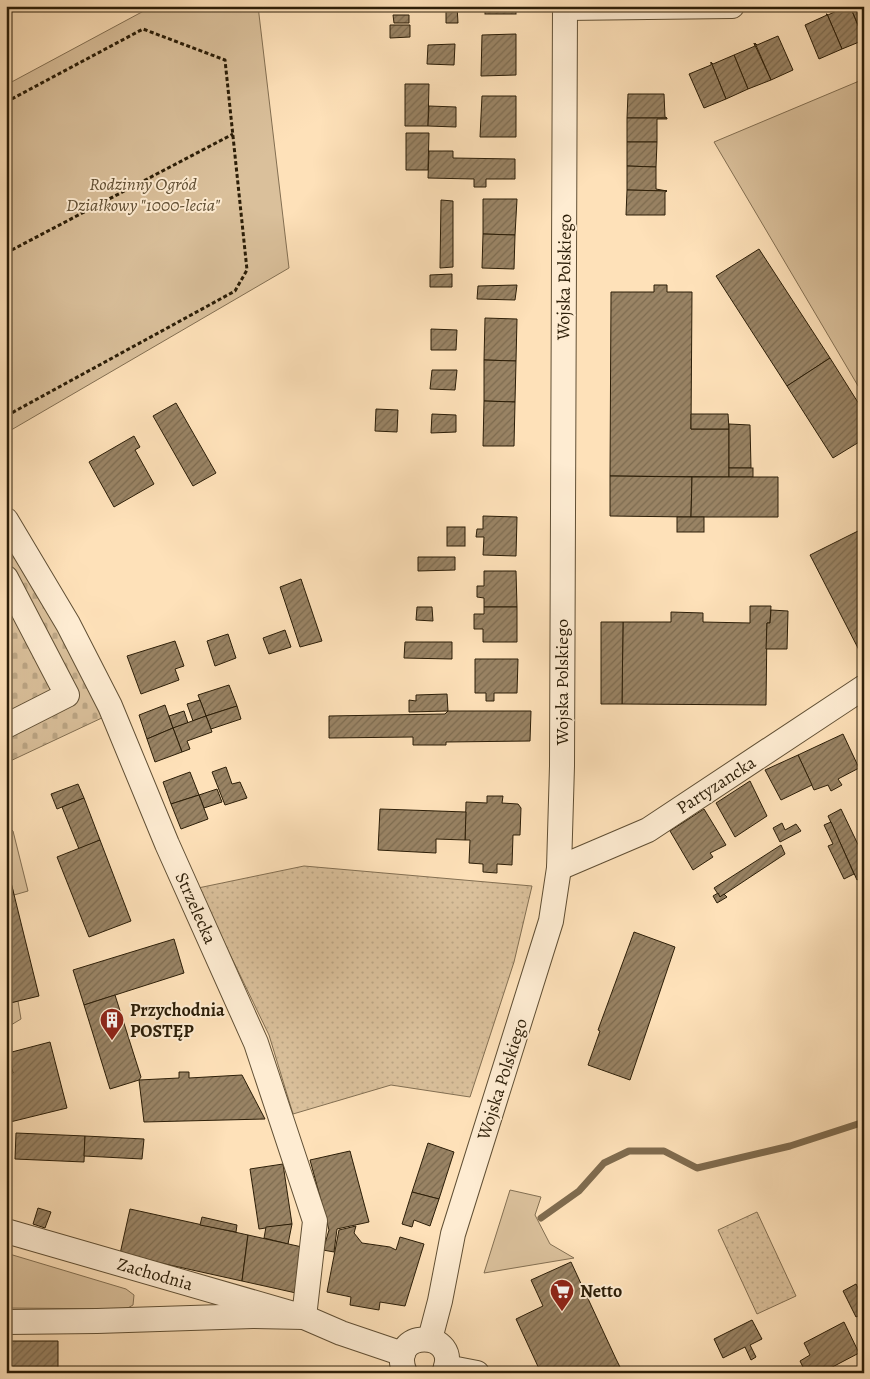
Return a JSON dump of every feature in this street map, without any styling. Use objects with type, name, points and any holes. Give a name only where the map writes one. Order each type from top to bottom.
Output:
[{"type":"street","points":[[565,7],[732,6]]},
{"type":"street","name":"Wojska Polskiego","points":[[430,1339],[440,1302],[453,1234],[551,921],[559,868],[562,766],[565,7]]},
{"type":"street","name":"Strzelecka","points":[[6,520],[68,624],[110,706],[167,844],[256,1043],[316,1221],[304,1318]]},
{"type":"street","points":[[6,578],[67,695],[6,726]]},
{"type":"street","name":"Partyzancka","points":[[559,868],[648,830],[864,687]]},
{"type":"street","name":"Zachodnia","points":[[6,1231],[304,1318],[341,1333],[404,1363]]},
{"type":"street","name":"Zachodnia","points":[[6,1322],[253,1316],[304,1318]]},
{"type":"street","points":[[404,1363],[406,1348],[416,1340],[430,1339],[442,1347],[446,1353],[445,1370],[477,1373]]},
{"type":"path","points":[[6,102],[143,29],[225,60],[247,270],[235,291],[6,416]]},
{"type":"path","points":[[6,253],[233,134]]},
{"type":"green space","name":"Rodzinny Ogród Działkowy \"1000-lecia\"","points":[[153,6],[258,6],[289,268],[6,433],[6,85]]},
{"type":"green space","points":[[864,79],[864,396],[714,142]]},
{"type":"green space","points":[[6,538],[106,716],[6,763]]},
{"type":"green space","points":[[6,824],[13,831],[28,891],[14,895],[6,862]]},
{"type":"green space","points":[[304,866],[532,886],[514,962],[470,1097],[391,1085],[293,1114],[269,1035],[198,888]]},
{"type":"green space","points":[[18,1001],[21,1019],[6,1028],[6,1004]]},
{"type":"green space","points":[[510,1190],[541,1197],[535,1215],[550,1244],[574,1258],[484,1273]]},
{"type":"green space","points":[[757,1212],[796,1296],[757,1314],[718,1230]]},
{"type":"green space","points":[[6,1253],[126,1289],[134,1295],[133,1305],[126,1309],[6,1308]]},
{"type":"building","points":[[446,6],[457,6],[458,23],[446,23]]},
{"type":"building","points":[[485,6],[516,6],[516,14],[485,14]]},
{"type":"building","points":[[850,6],[864,40],[842,49],[827,14]]},
{"type":"building","points":[[850,6],[864,6],[864,39]]},
{"type":"building","points":[[826,14],[842,49],[819,59],[805,25]]},
{"type":"building","points":[[393,15],[409,15],[409,23],[394,23]]},
{"type":"building","points":[[390,25],[410,25],[410,37],[390,38]]},
{"type":"building","points":[[516,34],[516,75],[481,76],[482,35]]},
{"type":"building","points":[[778,36],[793,70],[771,80],[755,43],[757,45]]},
{"type":"building","points":[[754,43],[771,80],[748,89],[734,55],[755,46]]},
{"type":"building","points":[[455,44],[454,65],[427,64],[428,45]]},
{"type":"building","points":[[734,55],[748,89],[726,99],[711,62],[713,64]]},
{"type":"building","points":[[711,62],[726,99],[704,108],[689,74],[711,65]]},
{"type":"building","points":[[405,84],[429,84],[428,126],[405,126]]},
{"type":"building","points":[[628,94],[664,94],[665,117],[667,118],[627,118]]},
{"type":"building","points":[[482,96],[516,96],[516,137],[480,137]]},
{"type":"building","points":[[429,106],[456,107],[456,127],[428,126]]},
{"type":"building","points":[[627,118],[667,119],[657,119],[657,142],[627,142]]},
{"type":"building","points":[[406,133],[429,133],[428,170],[406,170]]},
{"type":"building","points":[[627,142],[657,142],[656,167],[627,166]]},
{"type":"building","points":[[429,151],[453,151],[453,158],[515,159],[515,179],[486,179],[486,187],[474,187],[474,179],[428,178]]},
{"type":"building","points":[[627,166],[656,167],[656,189],[667,191],[627,190]]},
{"type":"building","points":[[627,190],[667,191],[665,192],[665,215],[626,215]]},
{"type":"building","points":[[483,199],[517,199],[515,235],[483,234]]},
{"type":"building","points":[[441,200],[453,201],[453,267],[440,268]]},
{"type":"building","points":[[483,234],[515,235],[514,269],[482,268]]},
{"type":"building","points":[[759,249],[830,358],[787,386],[716,276]]},
{"type":"building","points":[[452,274],[452,287],[430,287],[430,275]]},
{"type":"building","points":[[517,285],[515,300],[477,299],[478,286]]},
{"type":"building","points":[[654,285],[667,285],[667,292],[692,292],[691,429],[729,429],[729,477],[610,476],[611,292],[654,292]]},
{"type":"building","points":[[485,318],[517,319],[516,361],[484,360]]},
{"type":"building","points":[[431,329],[457,330],[456,350],[431,350]]},
{"type":"building","points":[[830,358],[864,412],[864,439],[833,458],[787,386]]},
{"type":"building","points":[[484,360],[516,361],[515,402],[484,401]]},
{"type":"building","points":[[432,370],[457,370],[455,390],[430,389]]},
{"type":"building","points":[[484,401],[515,402],[514,446],[483,446]]},
{"type":"building","points":[[176,403],[216,473],[193,486],[153,416]]},
{"type":"building","points":[[376,409],[398,410],[397,432],[375,431]]},
{"type":"building","points":[[432,414],[456,415],[456,432],[431,433]]},
{"type":"building","points":[[691,414],[728,414],[729,429],[691,429]]},
{"type":"building","points":[[729,424],[750,425],[751,468],[729,468]]},
{"type":"building","points":[[134,436],[140,447],[135,450],[154,484],[114,507],[89,462]]},
{"type":"building","points":[[729,468],[753,468],[753,477],[729,477]]},
{"type":"building","points":[[610,476],[692,477],[691,517],[610,516]]},
{"type":"building","points":[[692,477],[778,477],[778,517],[691,517]]},
{"type":"building","points":[[483,516],[517,517],[516,556],[483,555],[484,537],[476,537],[477,529],[483,529]]},
{"type":"building","points":[[677,517],[704,517],[704,532],[677,532]]},
{"type":"building","points":[[447,527],[465,527],[465,546],[447,546]]},
{"type":"building","points":[[860,530],[864,537],[864,647],[859,650],[810,555]]},
{"type":"building","points":[[418,557],[455,557],[455,570],[418,571]]},
{"type":"building","points":[[484,571],[516,571],[517,607],[484,607],[484,598],[477,597],[477,586],[484,586]]},
{"type":"building","points":[[301,579],[322,641],[300,647],[280,587]]},
{"type":"building","points":[[750,606],[771,606],[770,623],[767,623],[766,705],[622,704],[623,622],[671,622],[671,612],[703,613],[703,622],[750,623]]},
{"type":"building","points":[[417,607],[432,607],[433,621],[416,620]]},
{"type":"building","points":[[484,607],[517,607],[517,642],[483,642],[483,629],[474,629],[474,614],[484,614]]},
{"type":"building","points":[[771,610],[788,611],[787,649],[766,649],[767,623],[770,623]]},
{"type":"building","points":[[601,622],[623,622],[622,704],[601,704]]},
{"type":"building","points":[[285,630],[291,647],[269,654],[263,638]]},
{"type":"building","points":[[228,634],[236,658],[215,666],[207,641]]},
{"type":"building","points":[[175,641],[184,666],[175,669],[179,680],[141,694],[127,656]]},
{"type":"building","points":[[405,642],[452,642],[452,659],[404,658]]},
{"type":"building","points":[[475,659],[518,659],[517,693],[494,693],[494,701],[486,701],[486,693],[475,693]]},
{"type":"building","points":[[229,685],[237,706],[206,716],[198,695]]},
{"type":"building","points":[[447,694],[448,711],[409,712],[409,700],[416,701],[416,695]]},
{"type":"building","points":[[200,700],[206,716],[193,721],[187,704]]},
{"type":"building","points":[[165,705],[173,728],[147,739],[139,715]]},
{"type":"building","points":[[237,706],[241,719],[211,729],[206,716]]},
{"type":"building","points":[[184,711],[188,723],[173,728],[169,716]]},
{"type":"building","points":[[448,711],[531,711],[530,741],[446,742],[446,745],[413,745],[413,737],[329,738],[329,716],[445,714]]},
{"type":"building","points":[[206,716],[212,732],[187,741],[190,749],[182,752],[173,728]]},
{"type":"building","points":[[173,728],[182,752],[155,762],[147,739]]},
{"type":"building","points":[[843,734],[859,768],[838,779],[842,785],[831,791],[828,785],[814,790],[798,755]]},
{"type":"building","points":[[798,755],[812,785],[781,800],[765,770]]},
{"type":"building","points":[[226,767],[232,784],[240,782],[247,798],[225,805],[212,772]]},
{"type":"building","points":[[190,772],[199,795],[171,804],[163,782]]},
{"type":"building","points":[[750,781],[767,816],[735,837],[716,803]]},
{"type":"building","points":[[78,784],[84,798],[57,809],[51,794]]},
{"type":"building","points":[[217,789],[222,802],[204,808],[199,795]]},
{"type":"building","points":[[199,795],[208,819],[181,829],[171,804]]},
{"type":"building","points":[[487,796],[503,796],[502,803],[518,804],[521,808],[520,835],[513,835],[512,865],[497,864],[497,873],[483,872],[483,864],[469,863],[470,840],[465,840],[466,802],[487,803]]},
{"type":"building","points":[[84,798],[100,840],[79,849],[62,807]]},
{"type":"building","points":[[380,809],[466,812],[465,840],[436,839],[436,853],[378,850]]},
{"type":"building","points":[[704,809],[726,845],[710,853],[713,857],[693,870],[670,831]]},
{"type":"building","points":[[841,809],[864,857],[864,876],[857,880],[828,816]]},
{"type":"building","points":[[831,822],[854,874],[844,879],[828,846],[833,844],[824,825]]},
{"type":"building","points":[[782,823],[785,830],[796,824],[801,831],[780,842],[773,828]]},
{"type":"building","points":[[100,840],[131,921],[89,937],[57,857]]},
{"type":"building","points":[[781,845],[785,854],[720,897],[714,888]]},
{"type":"building","points":[[6,862],[39,996],[6,1004]]},
{"type":"building","points":[[718,893],[720,897],[724,894],[727,897],[717,903],[713,896]]},
{"type":"building","points":[[634,932],[675,947],[630,1080],[588,1065],[600,1031],[598,1030]]},
{"type":"building","points":[[174,939],[184,973],[84,1005],[73,970]]},
{"type":"building","name":"Przychodnia POSTĘP","points":[[115,995],[141,1077],[139,1080],[110,1089],[84,1005]]},
{"type":"building","points":[[50,1042],[67,1108],[6,1123],[6,1075],[13,1073],[8,1053]]},
{"type":"building","points":[[179,1072],[189,1072],[189,1078],[242,1075],[265,1119],[144,1122],[139,1080],[179,1078]]},
{"type":"building","points":[[16,1133],[85,1136],[84,1162],[15,1159]]},
{"type":"building","points":[[85,1136],[144,1139],[142,1159],[84,1156]]},
{"type":"building","points":[[428,1143],[454,1152],[439,1199],[412,1192]]},
{"type":"building","points":[[350,1151],[369,1222],[337,1229],[334,1252],[323,1250],[329,1230],[310,1160]]},
{"type":"building","points":[[283,1164],[292,1224],[259,1229],[250,1169]]},
{"type":"building","points":[[412,1192],[439,1199],[430,1226],[414,1220],[412,1227],[402,1224]]},
{"type":"building","points":[[38,1208],[51,1212],[45,1228],[33,1224]]},
{"type":"building","points":[[130,1209],[248,1235],[242,1281],[120,1254]]},
{"type":"building","points":[[202,1217],[237,1225],[236,1232],[200,1225]]},
{"type":"building","points":[[292,1224],[288,1244],[264,1238],[266,1227]]},
{"type":"building","points":[[356,1226],[354,1233],[362,1243],[390,1247],[396,1250],[400,1237],[424,1244],[405,1306],[380,1302],[379,1310],[350,1305],[351,1297],[327,1292],[339,1230]]},
{"type":"building","points":[[248,1235],[302,1247],[296,1293],[242,1281]]},
{"type":"building","name":"Netto","points":[[571,1262],[623,1373],[541,1373],[516,1319],[543,1306],[531,1280]]},
{"type":"building","points":[[856,1284],[859,1290],[864,1288],[864,1313],[856,1317],[843,1291]]},
{"type":"building","points":[[752,1320],[762,1339],[750,1345],[756,1357],[751,1360],[745,1347],[723,1358],[714,1339]]},
{"type":"building","points":[[844,1322],[859,1353],[821,1373],[806,1373],[800,1361],[810,1355],[804,1343]]},
{"type":"building","points":[[6,1341],[58,1341],[58,1373],[7,1373]]},
{"type":"waterway","points":[[541,1218],[579,1191],[604,1163],[629,1151],[664,1151],[697,1168],[790,1146],[864,1122]]},
{"type":"place","name":"Przychodnia POSTĘP","points":[[112,1041]]},
{"type":"place","name":"Netto","points":[[562,1312]]}]
